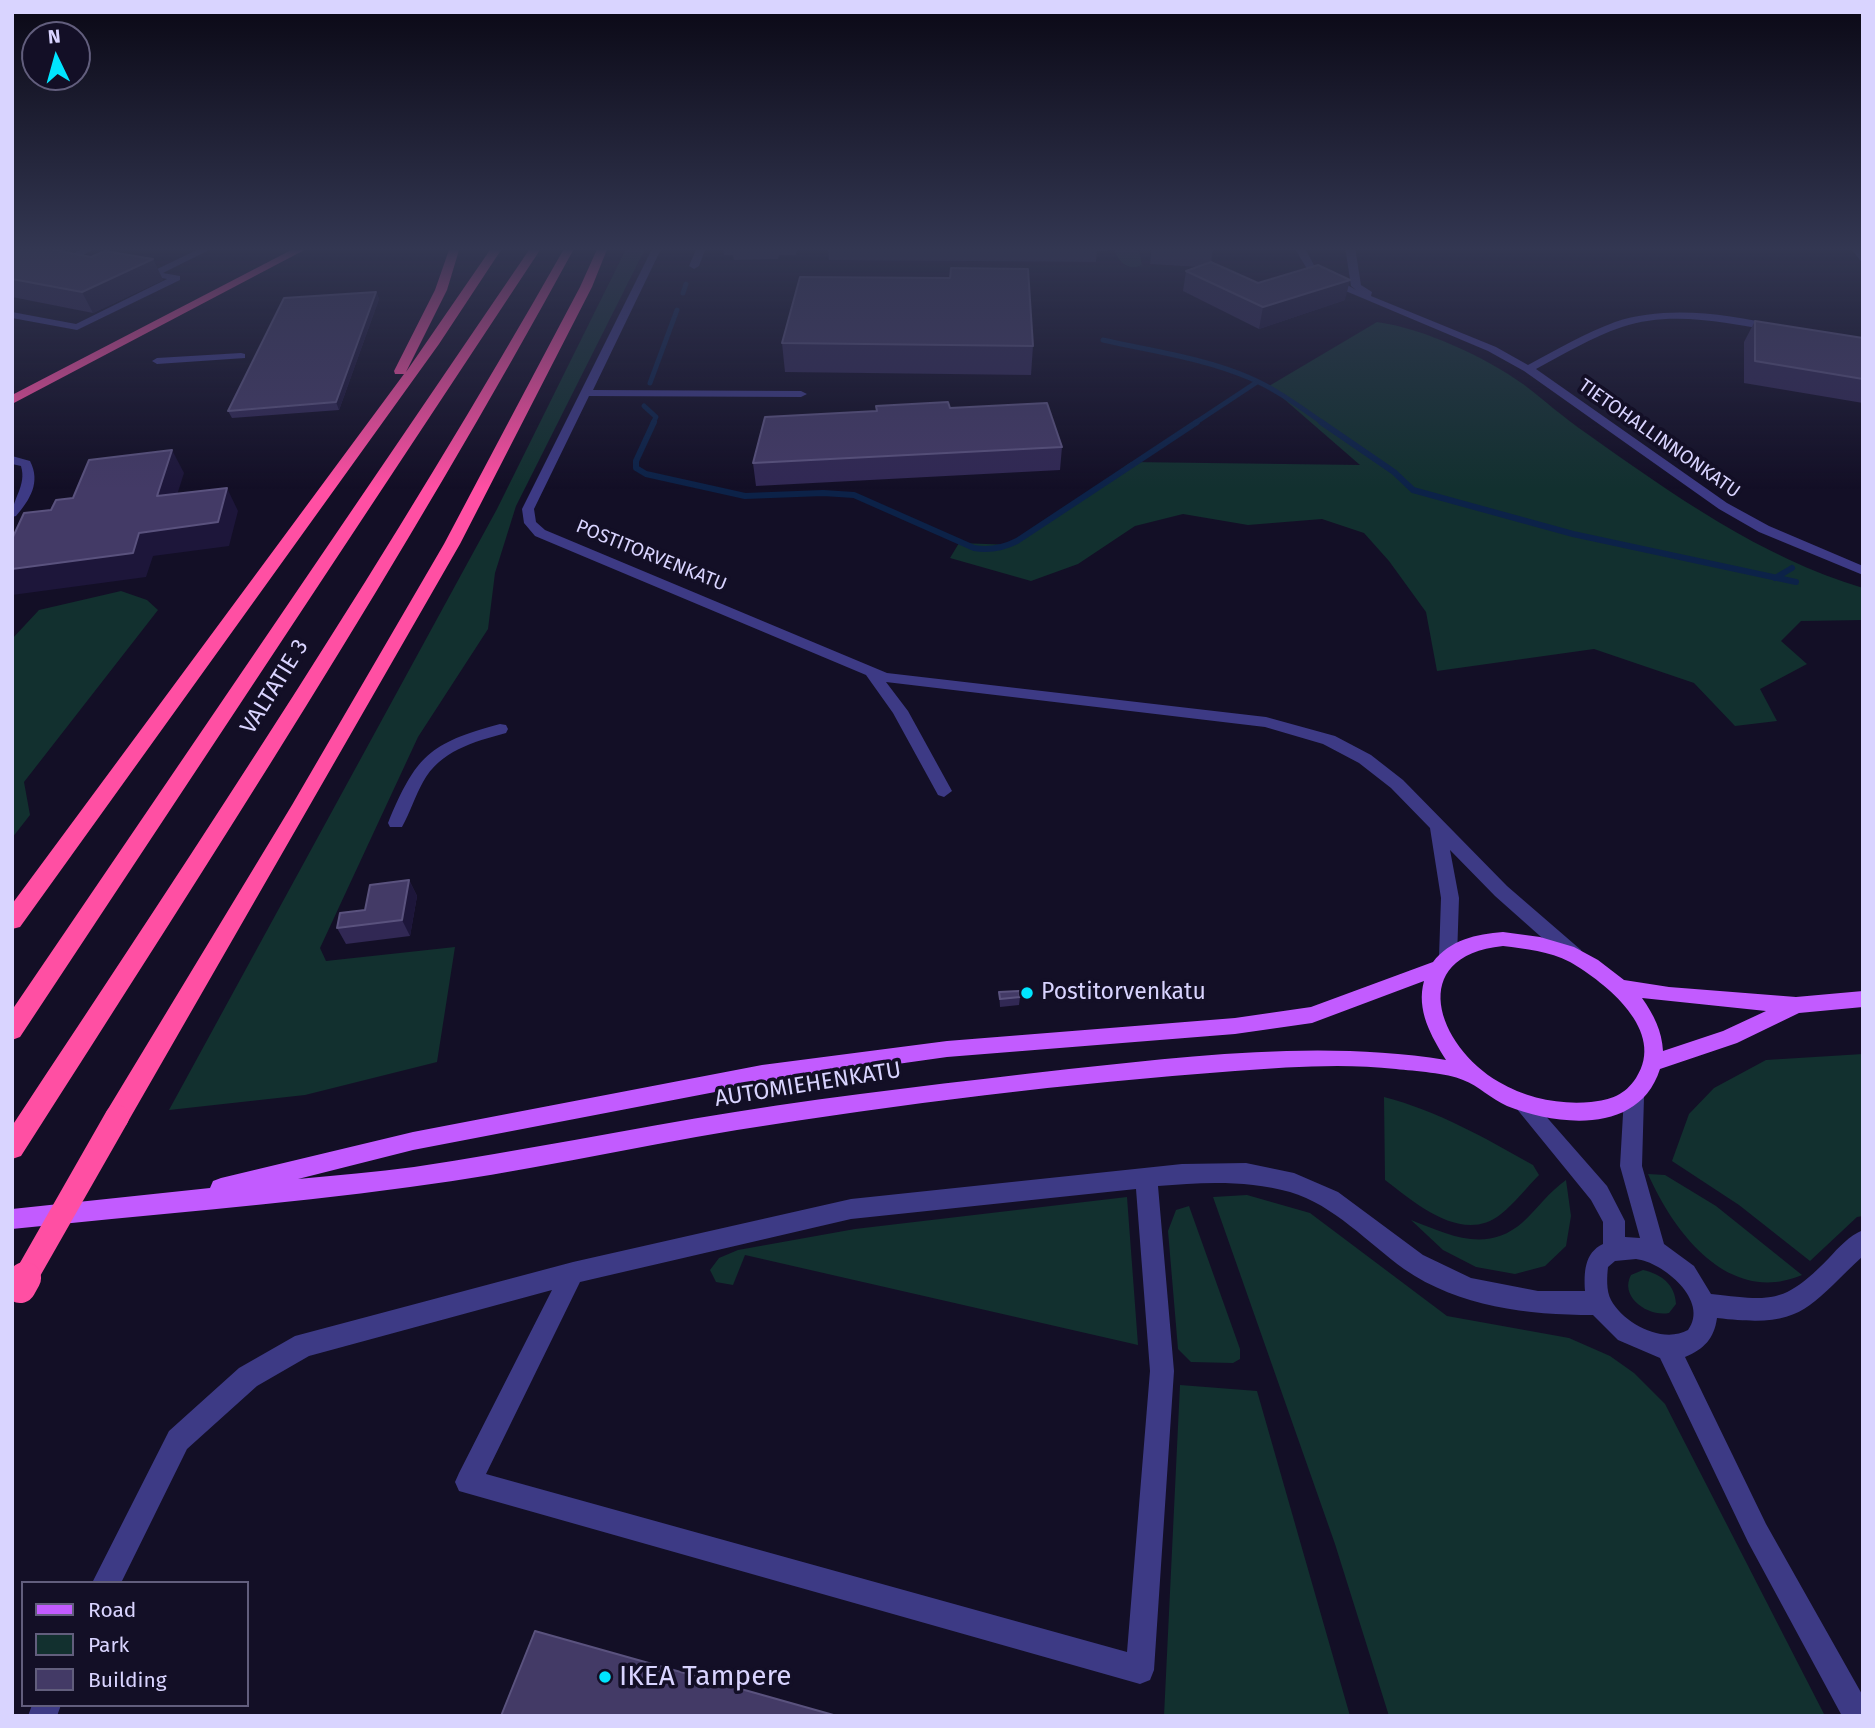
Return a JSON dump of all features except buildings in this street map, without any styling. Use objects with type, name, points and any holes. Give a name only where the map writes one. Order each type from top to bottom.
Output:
[{"type":"highway","points":[[12,400],[151,328]]},
{"type":"highway","points":[[397,390],[400,371],[422,328]]},
{"type":"highway","points":[[12,921],[444,328]]},
{"type":"highway","name":"VALTATIE 3","points":[[12,1030],[483,328]]},
{"type":"highway","name":"VALTATIE 3","points":[[12,1147],[247,786],[492,389],[526,328]]},
{"type":"highway","points":[[16,1293],[452,544],[565,328]]},
{"type":"main road","points":[[1503,939],[1539,943],[1574,955],[1620,987],[1636,1005],[1648,1025],[1654,1044],[1654,1063],[1641,1090],[1612,1109],[1585,1114],[1554,1111],[1522,1103],[1494,1089],[1470,1072],[1446,1045],[1432,1017],[1430,991],[1443,962],[1472,944],[1503,939]]},
{"type":"main road","name":"AUTOMIEHENKATU","points":[[156,1203],[413,1141],[762,1074],[947,1049],[1235,1026],[1312,1015],[1443,962]]},
{"type":"main road","points":[[1620,987],[1669,995],[1796,1005],[1863,999]]},
{"type":"main road","points":[[1654,1063],[1730,1037],[1796,1005]]},
{"type":"main road","name":"AUTOMIEHENKATU","points":[[12,1219],[412,1177],[736,1121],[908,1096],[1098,1075],[1236,1062],[1331,1058],[1394,1060],[1470,1072]]},
{"type":"street","name":"POSTITORVENKATU","points":[[619,328],[528,509],[528,519],[534,528],[551,539],[687,593],[872,673],[901,680],[1282,726],[1329,740],[1365,759],[1403,789],[1501,891],[1574,955]]},
{"type":"street","name":"TIETOHALLINNONKATU","points":[[1442,328],[1471,339],[1528,369],[1723,506],[1764,529],[1863,571]]},
{"type":"street","points":[[1528,369],[1613,328]]},
{"type":"street","points":[[1773,328],[1794,331]]},
{"type":"street","points":[[157,361],[241,356]]},
{"type":"street","points":[[587,393],[801,394]]},
{"type":"street","points":[[12,513],[31,482],[26,464],[14,461]]},
{"type":"street","points":[[872,673],[901,711],[944,791]]},
{"type":"street","points":[[396,823],[410,787],[431,757],[459,740],[500,729]]},
{"type":"street","points":[[1438,827],[1450,898],[1443,962]]},
{"type":"street","points":[[1634,1097],[1632,1166],[1655,1251]]},
{"type":"street","points":[[1522,1103],[1600,1193],[1614,1221],[1614,1249]]},
{"type":"street","points":[[107,1581],[178,1440],[247,1377],[304,1345],[573,1273],[851,1209],[1182,1174],[1246,1173],[1294,1183],[1330,1199],[1415,1262],[1469,1289],[1538,1303],[1599,1303]]},
{"type":"street","points":[[573,1273],[468,1482],[1140,1670],[1162,1370],[1146,1179]]},
{"type":"street","points":[[1705,1305],[1761,1310],[1800,1301],[1845,1255],[1863,1241]]},
{"type":"street","points":[[1633,1246],[1655,1251],[1677,1265],[1695,1283],[1705,1305],[1705,1325],[1697,1337],[1684,1345],[1667,1347],[1647,1342],[1608,1316],[1599,1303],[1595,1275],[1600,1259],[1614,1249],[1633,1246]]},
{"type":"street","points":[[1667,1347],[1757,1533],[1857,1716]]},
{"type":"green space","points":[[587,328],[606,328],[516,506],[495,573],[488,629],[418,737],[320,948],[326,961],[455,947],[437,1062],[305,1095],[169,1110],[497,509]]},
{"type":"green space","points":[[1367,328],[1405,328],[1433,337],[1491,364],[1523,384],[1618,456],[1718,522],[1788,559],[1863,588],[1863,620],[1801,621],[1781,641],[1807,664],[1760,689],[1777,721],[1735,726],[1694,683],[1594,649],[1437,671],[1426,612],[1389,561],[1364,533],[1322,519],[1248,525],[1183,514],[1135,526],[1078,564],[1031,581],[950,558],[959,543],[1014,545],[1131,462],[1360,465],[1269,386]]},
{"type":"green space","points":[[121,591],[147,600],[158,610],[24,782],[30,815],[12,838],[12,639],[39,610]]},
{"type":"green space","points":[[1863,1054],[1863,1216],[1857,1217],[1810,1261],[1739,1205],[1672,1161],[1689,1114],[1714,1088],[1766,1060]]},
{"type":"green space","points":[[1384,1097],[1461,1126],[1533,1165],[1539,1175],[1506,1210],[1486,1222],[1471,1225],[1440,1217],[1385,1180]]},
{"type":"green space","points":[[1648,1174],[1665,1175],[1716,1206],[1802,1275],[1775,1282],[1751,1281],[1728,1272],[1707,1258],[1689,1240],[1659,1197]]},
{"type":"green space","points":[[1566,1180],[1571,1216],[1566,1246],[1545,1266],[1515,1274],[1476,1267],[1443,1250],[1411,1220],[1468,1239],[1496,1237],[1523,1222]]},
{"type":"green space","points":[[1247,1195],[1310,1213],[1447,1316],[1569,1338],[1610,1356],[1634,1373],[1665,1404],[1825,1716],[1389,1716],[1335,1544],[1213,1197]]},
{"type":"green space","points":[[1127,1197],[1138,1345],[745,1255],[733,1285],[716,1282],[710,1270],[719,1258],[738,1250],[855,1229]]},
{"type":"green space","points":[[1189,1206],[1240,1349],[1240,1359],[1233,1363],[1191,1362],[1178,1349],[1168,1231],[1176,1210]]},
{"type":"green space","points":[[1643,1270],[1656,1274],[1670,1286],[1676,1304],[1669,1313],[1645,1309],[1632,1298],[1628,1283],[1631,1275]]},
{"type":"green space","points":[[1180,1385],[1257,1391],[1350,1716],[1164,1716]]},
{"type":"waterway","points":[[650,383],[670,328]]},
{"type":"waterway","points":[[1103,340],[1196,360],[1232,371],[1269,387],[1323,423]]},
{"type":"waterway","points":[[1195,423],[1257,382]]},
{"type":"waterway","points":[[644,406],[656,417],[653,423]]},
{"type":"waterway","points":[[654,422],[636,461],[636,468],[646,474],[745,496],[823,493],[854,495],[974,548],[986,549],[1017,541],[1197,422]]},
{"type":"waterway","points":[[1321,422],[1394,472],[1413,490],[1573,534],[1776,578]]},
{"type":"waterway","points":[[1776,578],[1792,568]]},
{"type":"waterway","points":[[1776,578],[1796,582]]},
{"type":"place","name":"Postitorvenkatu","points":[[1027,993]]},
{"type":"place","name":"IKEA Tampere","points":[[605,1677]]}]
